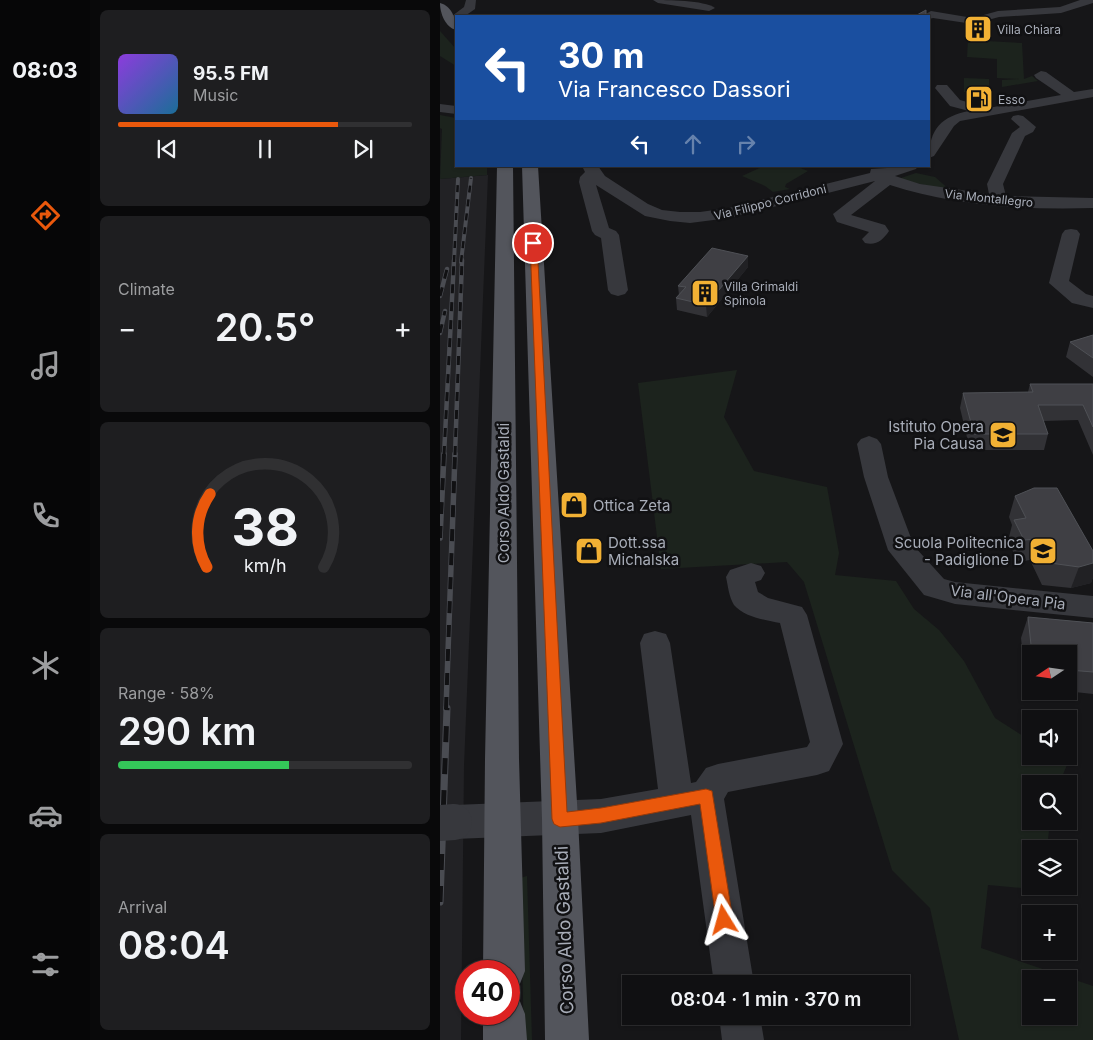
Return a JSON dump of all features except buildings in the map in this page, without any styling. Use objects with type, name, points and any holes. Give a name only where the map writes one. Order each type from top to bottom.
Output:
[{"type":"main road","points":[[450,0],[455,18]]},
{"type":"main road","points":[[440,6],[455,18]]},
{"type":"main road","name":"Corso Aldo Gastaldi","points":[[504,960],[502,820],[505,167]]},
{"type":"main road","name":"Corso Aldo Gastaldi","points":[[530,167],[560,819],[567,1040]]},
{"type":"main road","points":[[504,1025],[505,1040]]},
{"type":"street","points":[[460,15],[469,9],[471,0]]},
{"type":"street","points":[[658,0],[709,8]]},
{"type":"street","points":[[930,15],[947,13],[973,22],[998,14],[1061,10],[1091,2]]},
{"type":"street","points":[[1047,21],[1075,19]]},
{"type":"street","points":[[1041,75],[1068,93]]},
{"type":"street","points":[[974,197],[932,166],[949,122],[985,111],[1093,93]]},
{"type":"street","points":[[930,95],[948,95],[955,103],[985,111]]},
{"type":"street","points":[[948,95],[953,120]]},
{"type":"street","points":[[440,108],[455,110]]},
{"type":"street","points":[[998,200],[995,184],[998,174],[1019,133],[1028,130],[1029,126],[1018,119]]},
{"type":"street","name":"Via Filippo Corridoni","points":[[618,290],[610,235],[601,231],[587,182],[588,177],[596,171],[650,212],[687,217],[723,214],[906,167]]},
{"type":"street","points":[[871,239],[880,231],[879,229],[843,218],[842,214],[875,175]]},
{"type":"street","name":"Via Montallegro","points":[[875,175],[932,192],[1059,205],[1093,203]]},
{"type":"street","points":[[1071,234],[1059,283],[1079,299],[1093,302]]},
{"type":"street","name":"Via all'Opera Pia","points":[[869,444],[876,477],[902,550],[934,587],[955,593],[1093,607]]},
{"type":"street","points":[[447,823],[601,816],[692,799],[718,779],[818,760],[827,744],[792,615],[760,607],[745,598],[740,577],[751,573]]},
{"type":"street","points":[[655,643],[732,975]]},
{"type":"street","points":[[741,1025],[743,1040]]},
{"type":"shaded area","points":[[440,31],[455,48],[455,65],[440,56]]},
{"type":"shaded area","points":[[968,40],[1022,43],[1024,79],[1032,76],[1038,81],[1002,87],[1002,80],[1019,79],[997,78],[997,59],[967,57]]},
{"type":"shaded area","points":[[964,78],[989,79],[989,93],[964,92]]},
{"type":"shaded area","points":[[440,115],[455,118],[455,167],[487,167],[487,175],[440,179],[442,129],[440,128]]},
{"type":"shaded area","points":[[762,167],[798,167],[808,171],[786,184],[785,187],[790,189],[773,192],[765,186],[742,176]]},
{"type":"shaded area","points":[[916,173],[935,177],[951,191],[898,179]]},
{"type":"shaded area","points":[[488,175],[464,766],[462,960],[455,960],[455,1025],[461,1025],[461,1040],[440,1040],[440,179]]},
{"type":"shaded area","points":[[737,370],[724,417],[754,471],[827,487],[839,553],[835,575],[896,581],[914,609],[939,630],[964,661],[995,718],[1022,735],[1022,765],[1067,765],[1063,775],[1022,775],[1022,830],[1049,830],[1048,840],[1022,840],[1022,888],[988,885],[981,948],[1046,970],[1022,970],[1022,1025],[1077,1025],[1077,981],[1093,986],[1093,1040],[959,1040],[930,908],[892,870],[804,582],[787,562],[661,569],[638,383]]},
{"type":"shaded area","points":[[527,876],[532,1040],[524,1040],[520,878]]},
{"type":"railway","points":[[461,262],[471,178]]},
{"type":"railway","points":[[454,262],[458,179]]},
{"type":"railway","points":[[444,455],[454,260]]},
{"type":"railway","points":[[455,455],[462,260]]},
{"type":"railway","points":[[440,296],[447,269]]},
{"type":"railway","points":[[440,333],[445,311]]},
{"type":"railway","points":[[440,538],[444,454]]},
{"type":"railway","points":[[446,709],[455,454]]},
{"type":"railway","points":[[440,902],[447,708]]},
{"type":"place","name":"Villa Chiara","points":[[978,29]]},
{"type":"place","name":"Esso","points":[[979,99]]},
{"type":"place","name":"Villa Grimaldi Spinola","points":[[705,293]]},
{"type":"place","name":"Istituto Opera Pia Causa","points":[[1003,435]]},
{"type":"place","name":"Ottica Zeta","points":[[574,505]]},
{"type":"place","name":"Dott.ssa Michalska","points":[[589,551]]},
{"type":"place","name":"Scuola Politecnica - Padiglione D","points":[[1043,551]]},
{"type":"route","points":[[533,243],[560,819],[601,816],[706,796],[724,920]]}]
